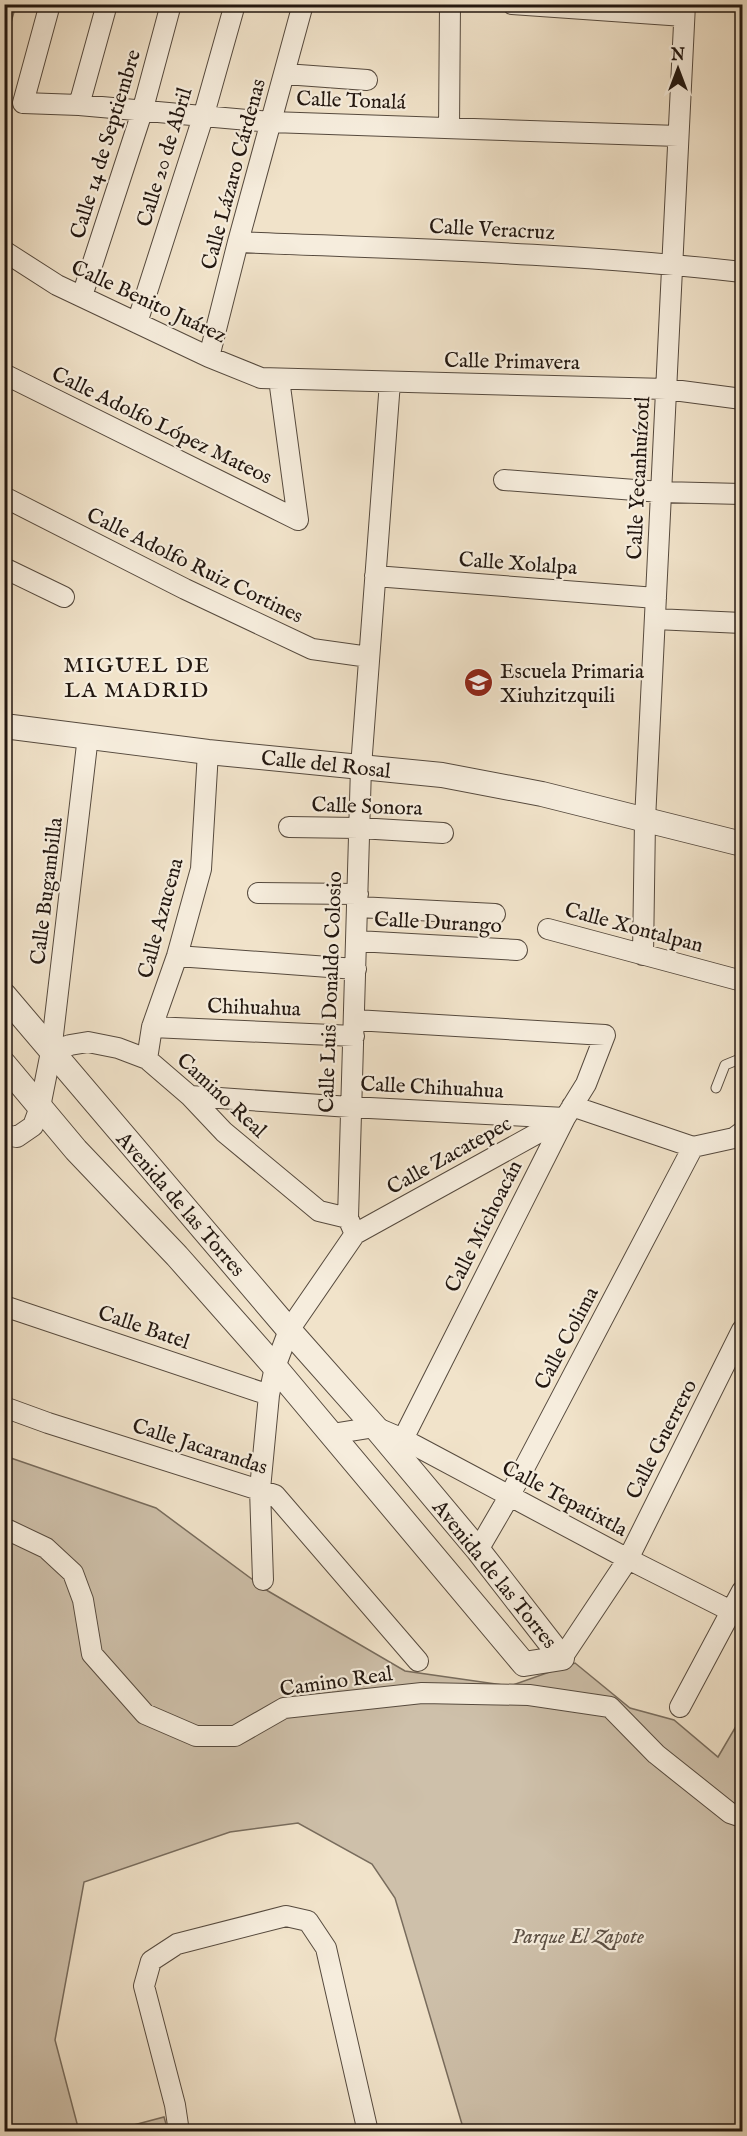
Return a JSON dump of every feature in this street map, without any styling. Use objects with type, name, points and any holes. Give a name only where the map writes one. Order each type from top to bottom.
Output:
[{"type":"street","name":"Calle Tonalá","points":[[50,4],[23,103],[204,114],[271,122],[678,136]]},
{"type":"street","points":[[79,105],[107,4]]},
{"type":"street","name":"Calle 14 de Septiembre","points":[[82,296],[142,112],[171,4]]},
{"type":"street","name":"Calle 20 de Abril","points":[[137,323],[204,114],[235,4]]},
{"type":"street","name":"Calle Lázaro Cárdenas","points":[[209,357],[303,4]]},
{"type":"street","points":[[449,128],[450,4]]},
{"type":"street","points":[[512,4],[684,10]]},
{"type":"street","name":"Calle Yecanhuízotl","points":[[643,954],[645,820],[684,10]]},
{"type":"street","points":[[285,74],[367,80]]},
{"type":"street","name":"Calle Veracruz","points":[[238,242],[473,252],[742,268]]},
{"type":"street","name":"Calle Benito Juárez","points":[[4,251],[57,285],[209,357],[261,378],[279,379]]},
{"type":"street","name":"Calle Adolfo López Mateos","points":[[4,374],[298,520],[279,379]]},
{"type":"street","name":"Calle Primavera","points":[[279,379],[666,389],[742,399]]},
{"type":"street","name":"Calle Luis Donaldo Colosio","points":[[352,1226],[350,1107],[357,941],[360,767],[390,382]]},
{"type":"street","points":[[504,480],[661,492],[742,494]]},
{"type":"street","name":"Calle Adolfo Ruiz Cortines","points":[[4,497],[185,589],[312,649],[369,657]]},
{"type":"street","points":[[4,568],[64,597]]},
{"type":"street","name":"Calle Xolalpa","points":[[375,576],[656,598]]},
{"type":"street","points":[[655,619],[742,623]]},
{"type":"street","name":"Calle del Rosal","points":[[4,726],[208,752],[441,775],[542,794],[742,844]]},
{"type":"street","name":"Calle Bugambilla","points":[[4,1135],[17,1137],[33,1126],[40,1107],[51,1053],[88,736]]},
{"type":"street","name":"Calle Azucena","points":[[147,1059],[152,1027],[177,956],[201,869],[208,752]]},
{"type":"street","name":"Calle Sonora","points":[[289,827],[443,833]]},
{"type":"street","points":[[258,893],[495,914]]},
{"type":"street","name":"Calle Xontalpan","points":[[548,929],[742,981]]},
{"type":"street","name":"Calle Durango","points":[[357,941],[517,950]]},
{"type":"street","points":[[177,956],[356,969]]},
{"type":"street","name":"Avenida de las Torres","points":[[4,995],[51,1053],[375,1427],[478,1550],[562,1658],[524,1664],[275,1367],[177,1256],[76,1150],[4,1064]]},
{"type":"street","name":"Chihuahua","points":[[152,1027],[354,1028]]},
{"type":"street","name":"Calle Michoacán","points":[[354,1028],[605,1035],[586,1084],[568,1112],[403,1439]]},
{"type":"street","name":"Camino Real","points":[[51,1053],[70,1044],[88,1042],[118,1048],[147,1059],[190,1096],[224,1132],[319,1211],[352,1226]]},
{"type":"street","name":"Calle Chihuahua","points":[[190,1096],[350,1107],[568,1112],[693,1147]]},
{"type":"street","name":"Calle Zacatepec","points":[[352,1226],[568,1112]]},
{"type":"street","points":[[693,1147],[734,1138],[742,1132]]},
{"type":"street","name":"Calle Colima","points":[[478,1550],[510,1495],[693,1147]]},
{"type":"street","points":[[263,1580],[260,1489],[268,1395],[275,1367],[289,1330],[352,1226]]},
{"type":"street","name":"Calle Batel","points":[[4,1306],[268,1395]]},
{"type":"street","name":"Calle Guerrero","points":[[562,1658],[628,1559],[742,1330]]},
{"type":"street","name":"Calle Jacarandas","points":[[4,1407],[275,1495],[418,1661]]},
{"type":"street","points":[[332,1434],[375,1427]]},
{"type":"street","name":"Calle Tepatixtla","points":[[375,1427],[403,1439],[731,1611]]},
{"type":"street","name":"Camino Real","points":[[4,1528],[46,1548],[73,1573],[82,1600],[92,1654],[146,1714],[196,1736],[235,1736],[284,1708],[422,1693],[529,1695],[610,1707],[656,1754],[730,1813],[742,1816]]},
{"type":"street","points":[[680,1707],[742,1591]]},
{"type":"street","points":[[179,2132],[175,2105],[144,1986],[152,1961],[177,1944],[286,1916],[308,1921],[326,1948],[368,2132]]},
{"type":"lane","points":[[716,1088],[725,1065],[742,1058]]},
{"type":"green space","points":[[4,5],[16,5],[5,43]]},
{"type":"green space","name":"Parque El Zapote","points":[[5,1456],[156,1508],[268,1591],[405,1671],[510,1686],[575,1663],[630,1708],[674,1720],[718,1757],[742,1716],[742,2131],[464,2131],[395,1898],[372,1864],[298,1823],[230,1832],[84,1882],[55,2040],[79,2131],[5,2132]]},
{"type":"green space","points":[[164,2117],[168,2131],[111,2131]]},
{"type":"place","name":"Escuela Primaria Xiuhzitzquili","points":[[479,683]]},
{"type":"district","name":"MIGUEL DE LA MADRID","points":[[137,676]]}]
